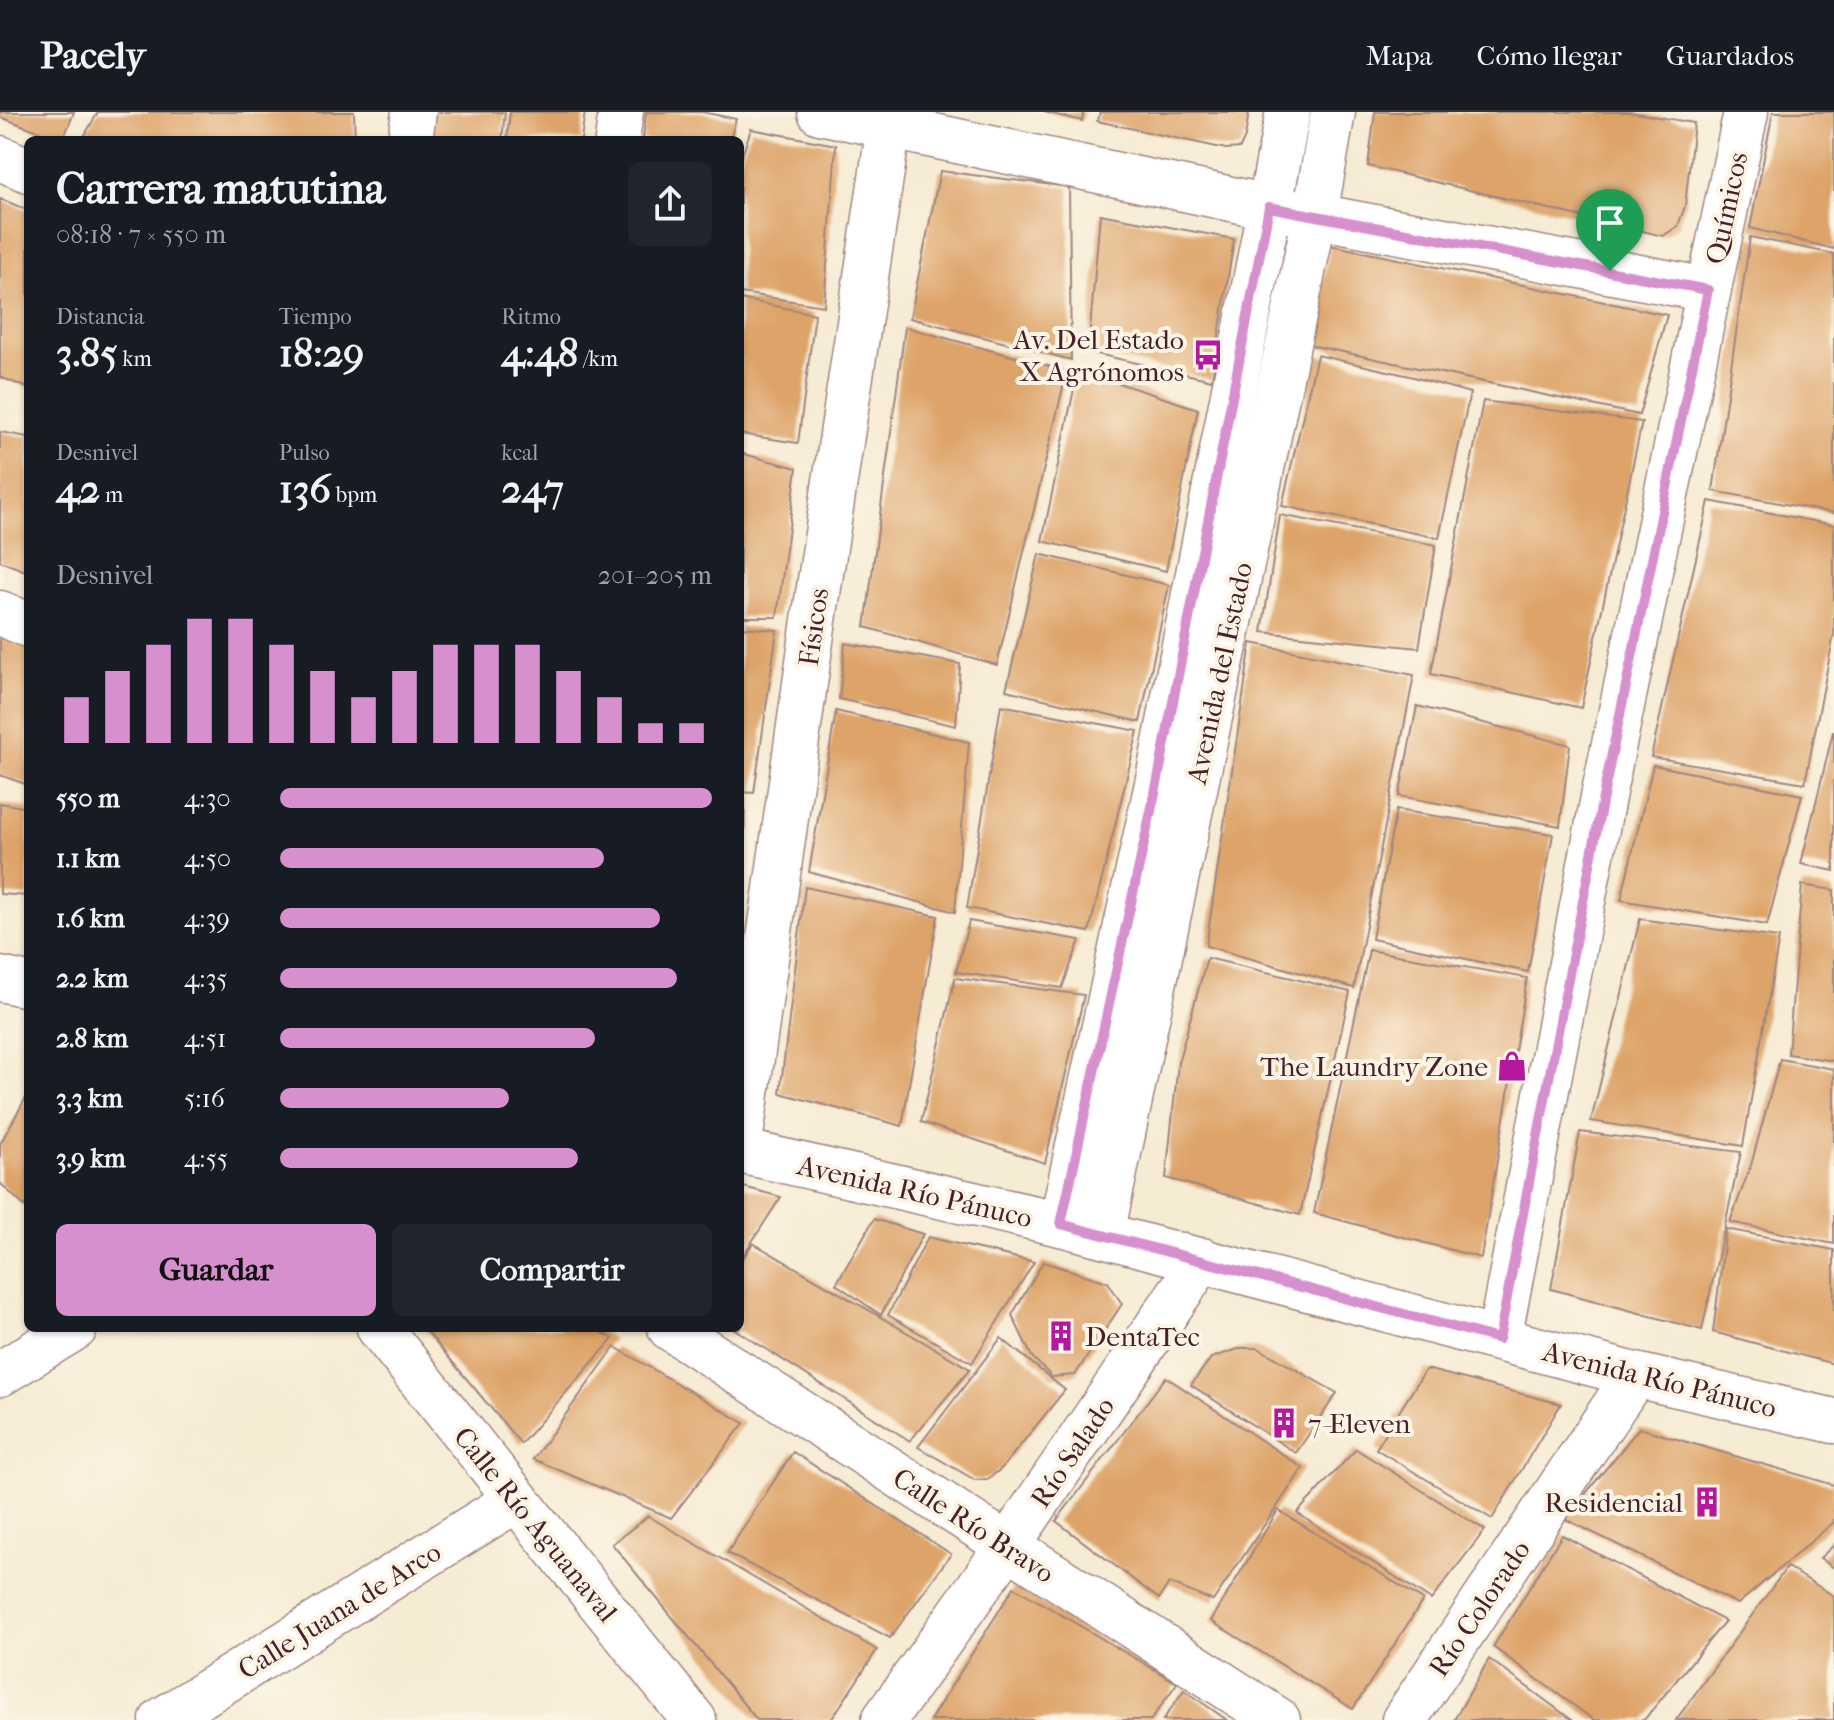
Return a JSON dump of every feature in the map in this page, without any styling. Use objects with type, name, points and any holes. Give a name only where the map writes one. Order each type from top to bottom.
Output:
[{"type":"street","points":[[411,136],[414,112]]},
{"type":"street","points":[[618,136],[621,112]]},
{"type":"street","points":[[820,112],[890,119],[1269,207],[1708,290]]},
{"type":"street","name":"Avenida del Estado","points":[[1082,1229],[1158,779],[1288,112]]},
{"type":"street","name":"Avenida del Estado","points":[[1082,1229],[1315,215],[1333,112]]},
{"type":"street","name":"Químicos","points":[[1499,1339],[1604,792],[1746,112]]},
{"type":"street","name":"Físicos","points":[[744,1115],[890,119]]},
{"type":"street","points":[[0,158],[24,168]]},
{"type":"street","points":[[0,613],[24,623]]},
{"type":"street","points":[[0,979],[24,984]]},
{"type":"street","name":"Avenida Río Pánuco","points":[[744,1152],[1082,1229],[1635,1375],[1834,1421]]},
{"type":"street","name":"Río Salado","points":[[884,1720],[1007,1547],[1202,1260]]},
{"type":"street","points":[[0,1374],[68,1332]]},
{"type":"street","name":"Calle Río Aguanaval","points":[[382,1332],[694,1720]]},
{"type":"street","name":"Calle Río Bravo","points":[[676,1332],[1278,1720]]},
{"type":"street","name":"Río Colorado","points":[[1404,1720],[1635,1375]]},
{"type":"street","name":"Calle Juana de Arco","points":[[162,1720],[516,1500]]},
{"type":"building","points":[[0,112],[74,112],[65,136],[52,136],[0,117]]},
{"type":"building","points":[[98,112],[354,112],[355,136],[84,136]]},
{"type":"building","points":[[433,112],[505,112],[502,136],[431,136]]},
{"type":"building","points":[[510,112],[585,112],[582,136],[507,136]]},
{"type":"building","points":[[646,112],[702,112],[736,119],[731,136],[643,136]]},
{"type":"building","points":[[1044,112],[1084,112],[1082,121]]},
{"type":"building","points":[[1100,112],[1249,112],[1240,148],[1226,149],[1097,121]]},
{"type":"building","points":[[1375,112],[1629,112],[1694,123],[1685,206],[1678,226],[1663,236],[1368,166]]},
{"type":"building","points":[[1773,112],[1834,112],[1834,249],[1750,228]]},
{"type":"building","points":[[751,129],[836,145],[824,306],[744,294],[744,150]]},
{"type":"building","points":[[940,171],[1069,187],[1071,360],[910,318]]},
{"type":"building","points":[[0,199],[24,208],[24,386],[0,377]]},
{"type":"building","points":[[1100,214],[1234,239],[1212,380],[1088,352]]},
{"type":"building","points":[[1750,237],[1834,254],[1834,513],[1713,491]]},
{"type":"building","points":[[1330,245],[1667,315],[1639,415],[1310,345]]},
{"type":"building","points":[[744,300],[815,314],[798,443],[744,435]]},
{"type":"building","points":[[905,327],[1067,371],[997,665],[865,627]]},
{"type":"building","points":[[1317,355],[1470,393],[1439,538],[1282,506]]},
{"type":"building","points":[[1078,370],[1198,409],[1166,571],[1042,541]]},
{"type":"building","points":[[1483,401],[1642,422],[1581,708],[1431,674]]},
{"type":"building","points":[[0,432],[24,436],[24,570],[0,561]]},
{"type":"building","points":[[744,454],[797,468],[777,617],[744,617]]},
{"type":"building","points":[[1709,501],[1834,525],[1834,634],[1805,783],[1651,757]]},
{"type":"building","points":[[1280,515],[1436,545],[1419,648],[1262,632]]},
{"type":"building","points":[[1039,554],[1169,585],[1140,722],[1006,690]]},
{"type":"building","points":[[744,627],[777,630],[754,793],[744,792]]},
{"type":"building","points":[[0,636],[24,646],[24,784],[0,775]]},
{"type":"building","points":[[845,643],[960,664],[956,726],[839,699]]},
{"type":"building","points":[[1251,643],[1414,675],[1354,988],[1206,946]]},
{"type":"building","points":[[1001,705],[1138,731],[1089,932],[967,908]]},
{"type":"building","points":[[1417,706],[1570,745],[1560,826],[1399,796]]},
{"type":"building","points":[[836,711],[969,742],[955,912],[809,872]]},
{"type":"building","points":[[1834,732],[1834,871],[1801,864]]},
{"type":"building","points":[[1653,765],[1802,795],[1767,925],[1621,900]]},
{"type":"building","points":[[0,803],[24,807],[24,896],[0,894]]},
{"type":"building","points":[[1396,810],[1553,834],[1528,972],[1372,939]]},
{"type":"building","points":[[1802,885],[1834,890],[1834,1061],[1788,1054]]},
{"type":"building","points":[[805,887],[938,916],[902,1126],[780,1093]]},
{"type":"building","points":[[1640,919],[1779,938],[1743,1146],[1591,1121]]},
{"type":"building","points":[[969,921],[1080,940],[1062,988],[956,972]]},
{"type":"building","points":[[1369,950],[1527,978],[1481,1258],[1314,1213]]},
{"type":"building","points":[[1207,958],[1350,992],[1300,1215],[1166,1178],[1178,1063]]},
{"type":"building","points":[[955,978],[1084,995],[1045,1163],[921,1122]]},
{"type":"building","points":[[1780,1059],[1834,1069],[1834,1244],[1730,1222],[1751,1165]]},
{"type":"building","points":[[24,1101],[24,1206],[0,1183],[0,1144]]},
{"type":"building","points":[[1580,1132],[1741,1152],[1702,1330],[1551,1289]]},
{"type":"building","points":[[744,1187],[781,1197],[744,1254]]},
{"type":"building","points":[[874,1219],[923,1234],[881,1315],[836,1284]]},
{"type":"building","points":[[1726,1229],[1834,1250],[1834,1364],[1713,1332]]},
{"type":"building","points":[[928,1237],[1034,1262],[972,1363],[888,1315]]},
{"type":"building","points":[[753,1243],[970,1369],[910,1441],[739,1332],[744,1332],[744,1257]]},
{"type":"building","name":"DentaTec","points":[[1043,1262],[1108,1282],[1122,1304],[1075,1375],[1052,1377],[1032,1357],[1012,1315]]},
{"type":"building","points":[[427,1332],[602,1332],[613,1339],[521,1444]]},
{"type":"building","points":[[1001,1338],[1065,1390],[1002,1468],[988,1479],[975,1480],[918,1447]]},
{"type":"building","points":[[615,1347],[744,1423],[671,1518],[533,1459]]},
{"type":"building","name":"7-Eleven","points":[[1241,1348],[1258,1348],[1337,1393],[1296,1453],[1191,1385],[1211,1358]]},
{"type":"building","points":[[1426,1369],[1561,1404],[1492,1519],[1376,1449]]},
{"type":"building","points":[[1166,1377],[1303,1468],[1213,1601],[1169,1583],[1159,1599],[1056,1521]]},
{"type":"building","name":"Residencial","points":[[1639,1428],[1834,1485],[1834,1522],[1738,1604],[1565,1519]]},
{"type":"building","points":[[1356,1449],[1485,1530],[1431,1600],[1297,1513]]},
{"type":"building","points":[[793,1452],[951,1554],[890,1638],[727,1553]]},
{"type":"building","points":[[1278,1510],[1423,1600],[1353,1709],[1211,1621]]},
{"type":"building","points":[[648,1516],[877,1650],[831,1720],[757,1720],[612,1544]]},
{"type":"building","points":[[1562,1535],[1725,1621],[1644,1720],[1594,1720],[1493,1647]]},
{"type":"building","points":[[1834,1545],[1834,1568],[1820,1558]]},
{"type":"building","points":[[1787,1567],[1834,1596],[1834,1720],[1676,1720]]},
{"type":"building","points":[[1014,1587],[1177,1683],[1151,1720],[930,1720]]},
{"type":"building","points":[[1489,1659],[1572,1720],[1454,1720]]},
{"type":"building","points":[[1184,1690],[1227,1720],[1163,1720]]},
{"type":"place","name":"Av. Del Estado X Agrónomos","points":[[1208,355]]},
{"type":"place","name":"The Laundry Zone","points":[[1512,1066]]},
{"type":"place","name":"DentaTec","points":[[1061,1336]]},
{"type":"place","name":"7-Eleven","points":[[1284,1423]]},
{"type":"place","name":"Residencial","points":[[1707,1502]]},
{"type":"route","points":[[1269,207],[1610,271],[1708,290],[1604,792],[1499,1339],[1061,1224],[1158,779],[1269,207]]}]
